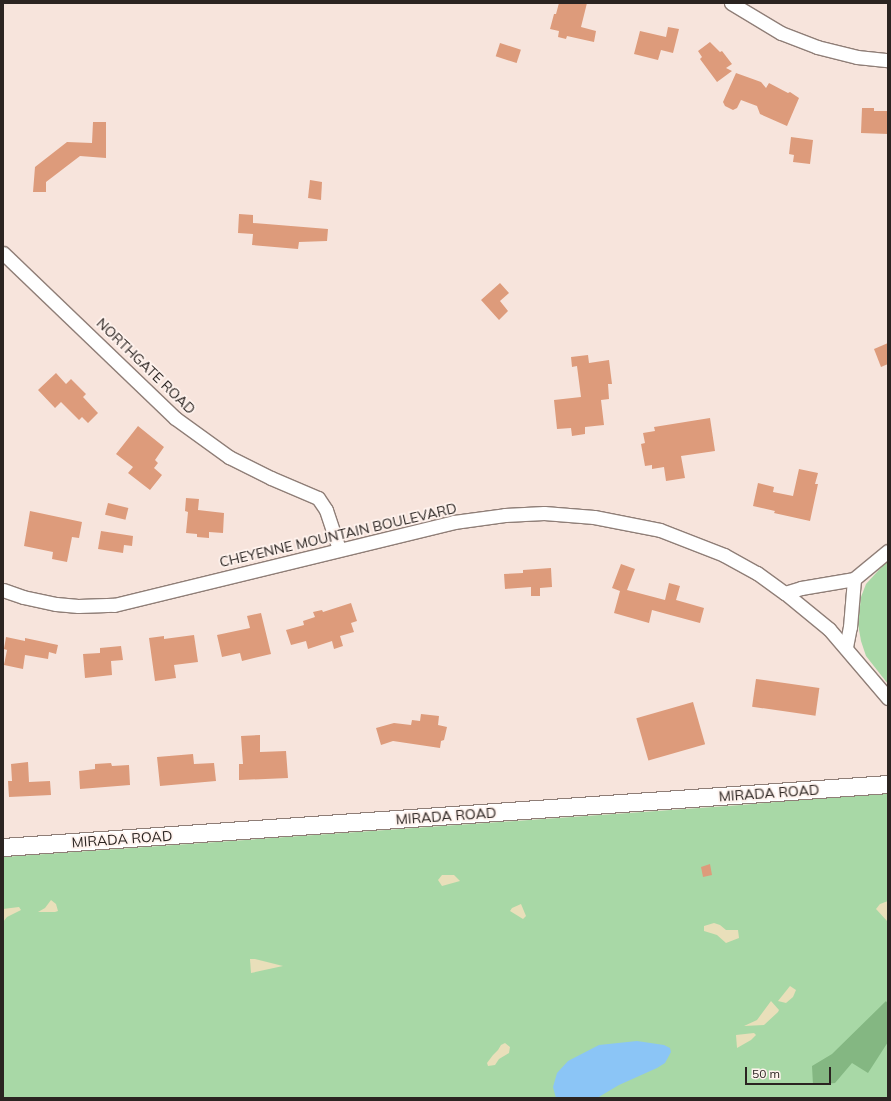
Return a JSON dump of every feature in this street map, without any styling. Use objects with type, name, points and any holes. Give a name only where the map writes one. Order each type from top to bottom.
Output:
[{"type":"street","points":[[731,3],[781,33],[817,47],[857,57],[888,60]]},
{"type":"street","name":"NORTHGATE ROAD","points":[[3,253],[80,326],[157,403],[193,432],[229,457],[271,478],[318,498],[326,510],[339,549]]},
{"type":"street","name":"CHEYENNE MOUNTAIN BOULEVARD","points":[[3,590],[56,604],[78,606],[114,605],[431,526],[485,518],[544,513],[594,517],[660,530],[690,540],[724,555],[757,573],[785,592],[829,629],[846,647],[888,698]]},
{"type":"street","points":[[785,592],[854,579],[888,552]]},
{"type":"street","points":[[846,647],[850,626],[854,579]]},
{"type":"street","name":"MIRADA ROAD","points":[[3,848],[888,784]]},
{"type":"green space","points":[[888,560],[888,684],[866,656],[861,641],[858,624],[861,597],[866,584]]},
{"type":"green space","points":[[888,792],[888,1098],[3,1098],[3,857],[741,805]]},
{"type":"green space","points":[[886,1001],[888,1004],[888,1042],[868,1073],[852,1063],[835,1083],[813,1085],[812,1066],[832,1054]]},
{"type":"sand","points":[[442,875],[454,875],[460,881],[442,886],[438,880]]},
{"type":"sand","points":[[51,900],[56,904],[58,911],[38,912],[45,908]]},
{"type":"sand","points":[[888,901],[888,922],[876,909],[880,904]]},
{"type":"sand","points":[[521,904],[526,916],[523,919],[510,911],[512,908]]},
{"type":"sand","points":[[19,907],[21,910],[7,917],[3,922],[3,909]]},
{"type":"sand","points":[[714,923],[720,925],[726,930],[738,930],[739,938],[726,943],[717,935],[704,931],[704,926]]},
{"type":"sand","points":[[250,959],[255,959],[283,966],[251,973]]},
{"type":"sand","points":[[790,986],[796,990],[793,997],[786,1003],[778,1001]]},
{"type":"sand","points":[[771,1001],[779,1010],[764,1025],[744,1026],[757,1020]]},
{"type":"sand","points":[[754,1033],[756,1035],[751,1040],[737,1048],[736,1035]]},
{"type":"sand","points":[[505,1043],[510,1047],[509,1053],[499,1059],[495,1065],[488,1066],[487,1063],[501,1045]]},
{"type":"water","points":[[637,1041],[664,1045],[670,1048],[671,1052],[665,1063],[657,1068],[619,1085],[597,1098],[556,1098],[553,1087],[557,1073],[568,1061],[599,1045]]},
{"type":"building","points":[[559,3],[587,3],[581,27],[596,31],[594,42],[567,36],[566,39],[558,37],[559,31],[550,29]]},
{"type":"building","points":[[668,27],[679,29],[673,53],[661,50],[658,60],[634,54],[640,31],[666,37]]},
{"type":"building","points":[[710,42],[720,52],[722,51],[732,64],[726,68],[732,71],[717,82],[700,59],[702,57],[698,51]]},
{"type":"building","points":[[500,43],[521,50],[517,63],[496,56]]},
{"type":"building","points":[[736,73],[761,82],[766,88],[769,83],[788,93],[790,92],[799,98],[787,126],[760,114],[757,106],[741,100],[737,108],[733,110],[725,106],[723,102]]},
{"type":"building","points":[[862,108],[874,108],[874,111],[888,111],[888,134],[861,133]]},
{"type":"building","points":[[93,122],[106,122],[106,158],[80,156],[46,182],[46,192],[33,192],[35,167],[67,142],[92,143]]},
{"type":"building","points":[[791,137],[813,140],[810,164],[793,162],[794,155],[789,154]]},
{"type":"building","points":[[310,180],[322,182],[321,200],[308,198]]},
{"type":"building","points":[[239,214],[253,215],[253,223],[328,229],[327,241],[299,242],[298,249],[252,245],[253,234],[238,233]]},
{"type":"building","points":[[500,283],[509,293],[500,301],[508,311],[499,320],[481,300]]},
{"type":"building","points":[[888,343],[888,364],[881,367],[874,349]]},
{"type":"building","points":[[588,355],[589,363],[609,360],[612,384],[608,384],[609,399],[601,400],[604,425],[585,427],[585,434],[572,436],[571,428],[557,429],[554,400],[581,397],[577,366],[572,367],[571,357]]},
{"type":"building","points":[[56,373],[66,384],[71,379],[86,394],[83,397],[98,413],[88,423],[82,417],[79,420],[61,402],[55,408],[38,390]]},
{"type":"building","points":[[710,418],[715,451],[681,456],[685,478],[666,481],[664,467],[652,469],[652,465],[645,466],[641,444],[645,443],[643,433],[655,431],[654,427]]},
{"type":"building","points":[[138,426],[164,447],[155,460],[158,463],[154,468],[162,475],[150,490],[128,473],[133,467],[116,454]]},
{"type":"building","points":[[799,469],[818,473],[815,484],[818,484],[810,521],[774,513],[775,511],[753,506],[758,483],[774,487],[773,492],[793,496]]},
{"type":"building","points":[[186,498],[199,499],[198,510],[224,513],[223,533],[209,532],[209,538],[197,537],[197,534],[186,533],[188,512],[185,511]]},
{"type":"building","points":[[108,503],[128,508],[125,520],[105,515]]},
{"type":"building","points":[[30,511],[82,522],[79,538],[72,537],[67,562],[52,559],[53,552],[24,546]]},
{"type":"building","points":[[101,531],[133,536],[132,546],[124,545],[123,553],[98,549]]},
{"type":"building","points":[[621,564],[635,569],[627,590],[665,600],[669,583],[680,586],[676,600],[704,608],[700,623],[652,610],[649,623],[614,613],[620,591],[612,588]]},
{"type":"building","points":[[551,568],[552,587],[540,588],[540,596],[531,596],[531,587],[505,589],[504,574],[523,573],[523,570]]},
{"type":"building","points":[[351,603],[357,621],[351,623],[354,632],[340,636],[343,646],[334,649],[332,641],[308,649],[306,641],[291,645],[286,630],[304,625],[303,621],[315,617],[313,612],[322,610],[323,612]]},
{"type":"building","points":[[261,613],[271,654],[242,661],[240,653],[222,657],[217,635],[250,628],[247,616]]},
{"type":"building","points":[[194,635],[198,662],[174,665],[176,678],[155,681],[149,638],[164,636],[164,639]]},
{"type":"building","points":[[6,637],[25,641],[25,638],[58,645],[56,654],[49,652],[48,659],[25,655],[23,669],[4,665],[7,650],[4,649]]},
{"type":"building","points":[[121,646],[123,660],[111,661],[112,675],[85,678],[83,654],[100,653],[100,648]]},
{"type":"building","points":[[756,679],[819,688],[815,716],[752,707]]},
{"type":"building","points":[[693,702],[705,744],[648,761],[636,718]]},
{"type":"building","points":[[421,714],[439,716],[438,725],[447,727],[444,740],[441,741],[440,748],[393,741],[381,745],[376,728],[394,723],[411,725],[412,720],[420,721]]},
{"type":"building","points":[[260,735],[260,752],[286,751],[288,778],[239,780],[239,764],[243,764],[241,736]]},
{"type":"building","points":[[193,754],[194,764],[214,763],[216,781],[160,786],[157,757]]},
{"type":"building","points":[[28,762],[29,782],[50,781],[51,795],[9,797],[8,781],[12,781],[11,764]]},
{"type":"building","points":[[111,763],[112,766],[129,765],[130,785],[80,789],[79,771],[95,769],[95,764]]},
{"type":"building","points":[[710,864],[712,875],[703,877],[701,867]]}]
